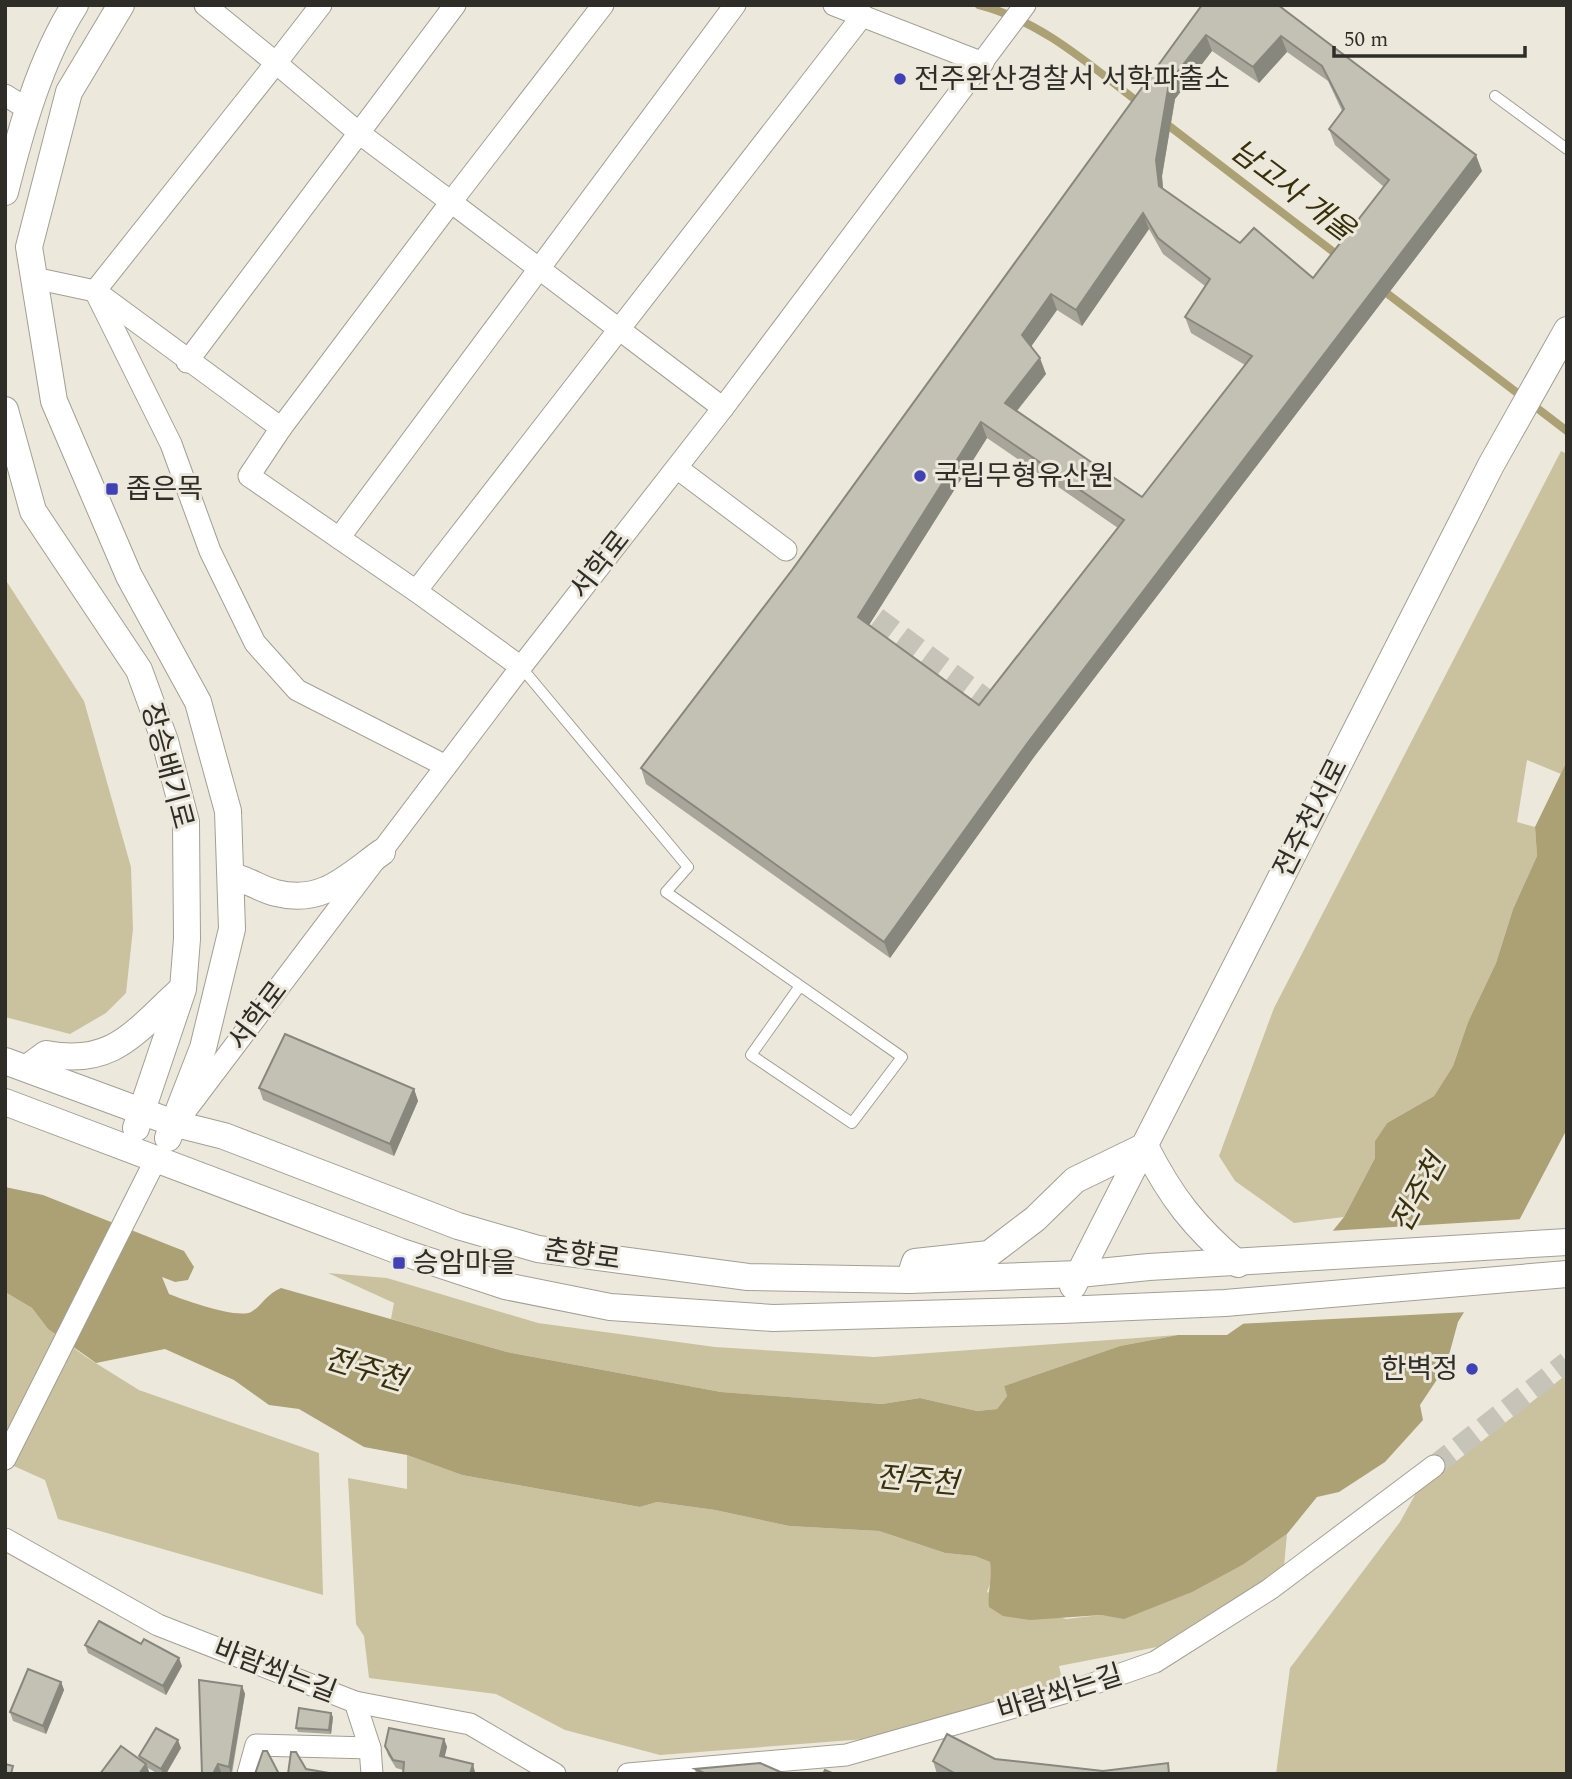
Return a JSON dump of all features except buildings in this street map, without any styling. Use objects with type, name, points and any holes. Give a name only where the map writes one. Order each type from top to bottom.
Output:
[{"type":"street","points":[[5,192],[29,110],[61,27],[75,5]]},
{"type":"street","points":[[5,1458],[138,1191],[176,1124],[203,1048],[232,929],[229,811],[198,702],[129,576],[54,401],[29,247],[69,93],[121,5]]},
{"type":"street","points":[[205,5],[359,132],[723,408]]},
{"type":"street","points":[[95,291],[321,5]]},
{"type":"street","points":[[187,362],[455,5]]},
{"type":"street","points":[[521,667],[249,476],[281,428],[603,5]]},
{"type":"street","points":[[339,538],[735,5]]},
{"type":"street","points":[[834,5],[983,63]]},
{"type":"street","name":"서학로","points":[[176,1124],[521,667],[723,408],[1025,6]]},
{"type":"street","points":[[416,591],[863,15]]},
{"type":"street","points":[[5,95],[29,110]]},
{"type":"street","points":[[34,278],[95,291],[187,362],[281,428]]},
{"type":"street","points":[[95,291],[171,444],[210,551],[255,643],[297,690],[446,766]]},
{"type":"street","name":"전주천서로","points":[[1062,1310],[1491,465],[1567,330]]},
{"type":"street","name":"장승배기로","points":[[5,411],[33,511],[139,670],[166,741],[186,822],[187,939],[183,989],[128,1149]]},
{"type":"street","points":[[677,468],[786,550]]},
{"type":"street","points":[[231,876],[252,881],[275,893],[302,898],[331,888],[382,852]]},
{"type":"street","points":[[16,1065],[46,1054],[73,1059],[94,1057],[112,1049],[183,989]]},
{"type":"street","name":"춘향로","points":[[16,1065],[142,1113],[224,1136],[376,1196],[538,1249],[748,1277],[909,1280],[1079,1274],[1149,1267],[1238,1264],[1563,1242]]},
{"type":"street","name":"춘향로","points":[[5,1102],[388,1247],[505,1286],[610,1307],[773,1318],[1062,1310],[1225,1303],[1555,1274]]},
{"type":"street","points":[[909,1280],[915,1262],[989,1254],[1035,1219],[1075,1180],[1145,1146],[1169,1193],[1211,1241],[1238,1264]]},
{"type":"street","name":"바람쐬는길","points":[[628,1774],[846,1755],[1078,1689],[1155,1662],[1270,1589],[1434,1466]]},
{"type":"street","name":"바람쐬는길","points":[[5,1539],[158,1625],[355,1702],[470,1724],[555,1774]]},
{"type":"street","points":[[355,1702],[370,1748],[372,1774]]},
{"type":"street","points":[[248,1774],[256,1745],[370,1748]]},
{"type":"lane","points":[[1495,96],[1567,149]]},
{"type":"lane","points":[[521,667],[688,867],[666,892],[902,1057],[852,1124],[751,1055],[800,986]]},
{"type":"shaded area","points":[[1561,451],[1567,454],[1567,761],[1561,774],[1527,760],[1517,822],[1535,827],[1537,856],[1513,909],[1496,963],[1468,1022],[1453,1066],[1434,1096],[1387,1123],[1375,1141],[1375,1158],[1344,1217],[1294,1223],[1235,1181],[1219,1156],[1274,1008]]},
{"type":"shaded area","points":[[5,579],[84,701],[131,867],[133,929],[126,993],[106,1013],[70,1034],[5,1017]]},
{"type":"shaded area","points":[[328,1273],[387,1278],[538,1323],[715,1347],[874,1357],[1178,1335],[1120,1346],[1004,1386],[1007,1396],[997,1409],[977,1411],[920,1398],[882,1404],[721,1392],[507,1352],[391,1319],[394,1303]]},
{"type":"shaded area","points":[[5,1292],[32,1308],[48,1329],[86,1357],[139,1390],[319,1453],[323,1595],[58,1519],[45,1480],[5,1462]]},
{"type":"shaded area","points":[[1567,1374],[1567,1774],[1276,1774],[1290,1668],[1400,1522],[1416,1493]]},
{"type":"shaded area","points":[[407,1455],[462,1475],[640,1507],[657,1502],[715,1510],[789,1526],[879,1531],[945,1553],[975,1556],[990,1562],[993,1576],[987,1592],[1066,1619],[1101,1615],[1124,1618],[1244,1564],[1287,1534],[1284,1567],[1157,1647],[1059,1666],[1063,1683],[865,1739],[660,1755],[565,1730],[496,1694],[369,1678],[364,1636],[356,1624],[348,1478],[407,1489]]},
{"type":"water","name":"전주천","points":[[1567,761],[1567,1129],[1514,1230],[1458,1322],[1446,1366],[1420,1405],[1423,1420],[1385,1462],[1339,1492],[1317,1497],[1287,1534],[1244,1564],[1192,1592],[1124,1619],[1101,1615],[1030,1620],[1003,1616],[989,1607],[990,1562],[975,1556],[945,1553],[879,1531],[789,1526],[715,1510],[657,1502],[640,1507],[462,1475],[407,1455],[364,1447],[299,1409],[269,1405],[234,1380],[165,1349],[96,1363],[48,1329],[32,1308],[5,1292],[5,1187],[43,1195],[184,1251],[194,1267],[188,1280],[175,1282],[162,1277],[169,1294],[210,1308],[234,1313],[251,1312],[281,1288],[507,1352],[721,1392],[882,1404],[920,1398],[977,1411],[997,1409],[1007,1396],[1004,1386],[1120,1346],[1178,1335],[1227,1335],[1276,1301],[1344,1217],[1375,1158],[1375,1141],[1387,1123],[1434,1096],[1453,1066],[1468,1022],[1496,963],[1513,909],[1537,856],[1535,827]]},
{"type":"pier","points":[[1524,1219],[1468,1312],[1236,1324],[1274,1299],[1328,1231]]},
{"type":"waterway","name":"남고사 개울","points":[[979,5],[1002,12],[1045,34],[1142,105]]},
{"type":"waterway","name":"남고사 개울","points":[[1164,122],[1340,257]]},
{"type":"waterway","name":"남고사 개울","points":[[1380,288],[1567,431]]},
{"type":"tunnel","points":[[852,599],[998,708],[1004,700]]},
{"type":"tunnel","points":[[1434,1466],[1567,1362]]},
{"type":"place","name":"전주완산경찰서 서학파출소","points":[[900,79]]},
{"type":"place","name":"국립무형유산원","points":[[920,476]]},
{"type":"place","name":"좁은목","points":[[112,489]]},
{"type":"place","name":"승암마을","points":[[399,1263]]},
{"type":"place","name":"한벽정","points":[[1472,1369]]}]
